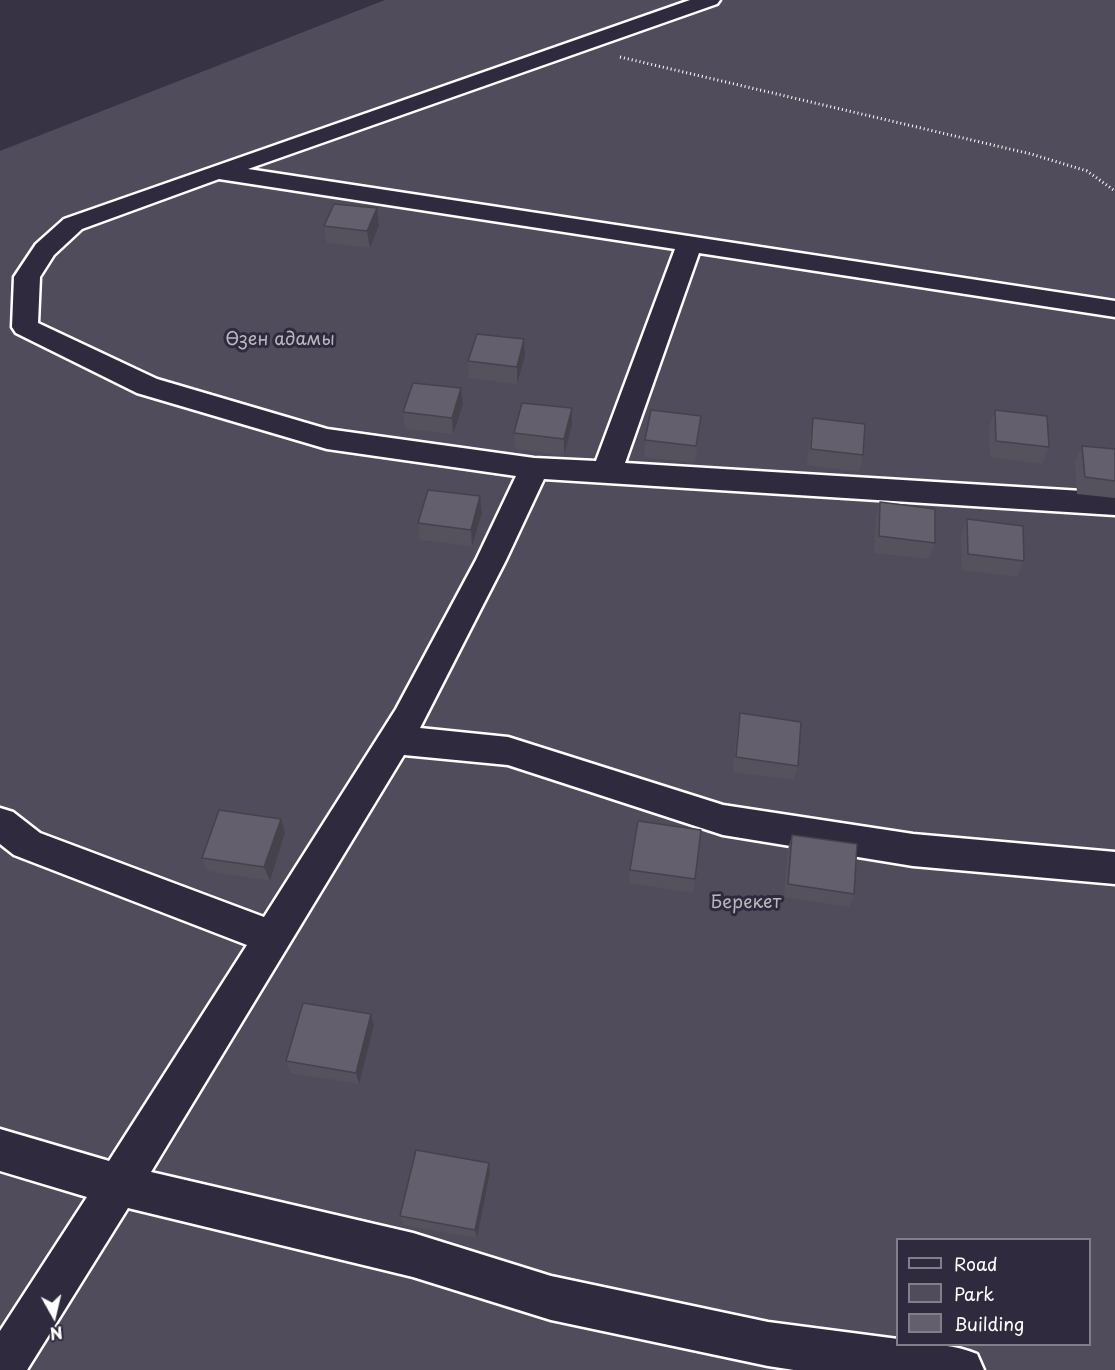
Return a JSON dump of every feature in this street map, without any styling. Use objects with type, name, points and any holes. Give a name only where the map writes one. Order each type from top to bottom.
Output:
[{"type":"street","points":[[710,0],[216,171],[73,224],[45,250],[27,277],[25,327],[147,386],[327,439],[534,468],[1115,504]]},
{"type":"street","points":[[216,171],[1115,309]]},
{"type":"street","points":[[607,472],[690,244]]},
{"type":"street","points":[[1,1370],[395,740],[491,560],[534,468]]},
{"type":"street","points":[[395,740],[508,751],[723,820],[913,850],[1115,868]]},
{"type":"street","points":[[0,823],[27,844],[273,938]]},
{"type":"street","points":[[0,1150],[118,1185],[413,1255],[551,1298],[768,1344],[961,1370]]},
{"type":"path","points":[[575,47],[1031,154],[1087,171],[1115,191]]},
{"type":"green space","points":[[385,0],[1115,0],[1115,1370],[0,1370],[0,151]]},
{"type":"building","points":[[334,204],[377,208],[367,231],[324,226]]},
{"type":"building","points":[[477,334],[524,339],[517,367],[468,361]]},
{"type":"building","points":[[413,383],[461,388],[452,418],[403,412]]},
{"type":"building","points":[[522,403],[572,408],[564,439],[514,433]]},
{"type":"building","points":[[651,410],[701,416],[696,446],[645,440]]},
{"type":"building","points":[[995,410],[1047,416],[1049,447],[996,441]]},
{"type":"building","points":[[813,418],[865,424],[863,455],[811,449]]},
{"type":"building","points":[[1082,446],[1115,449],[1115,481],[1085,477]]},
{"type":"building","points":[[428,490],[480,496],[471,530],[418,523]]},
{"type":"building","points":[[880,502],[935,509],[935,543],[879,536]]},
{"type":"building","points":[[967,519],[1023,526],[1024,561],[968,554]]},
{"type":"building","points":[[740,713],[801,722],[798,766],[736,757]]},
{"type":"building","points":[[219,810],[281,819],[264,867],[202,858]]},
{"type":"building","points":[[638,821],[701,830],[695,879],[630,870]]},
{"type":"building","points":[[792,835],[857,844],[854,894],[788,884]]},
{"type":"building","points":[[303,1003],[371,1014],[356,1073],[286,1061]]},
{"type":"building","points":[[416,1150],[489,1163],[475,1230],[400,1216]]},
{"type":"park label","name":"Өзен адамы","points":[[280,340]]},
{"type":"park label","name":"Берекет","points":[[746,903]]}]
